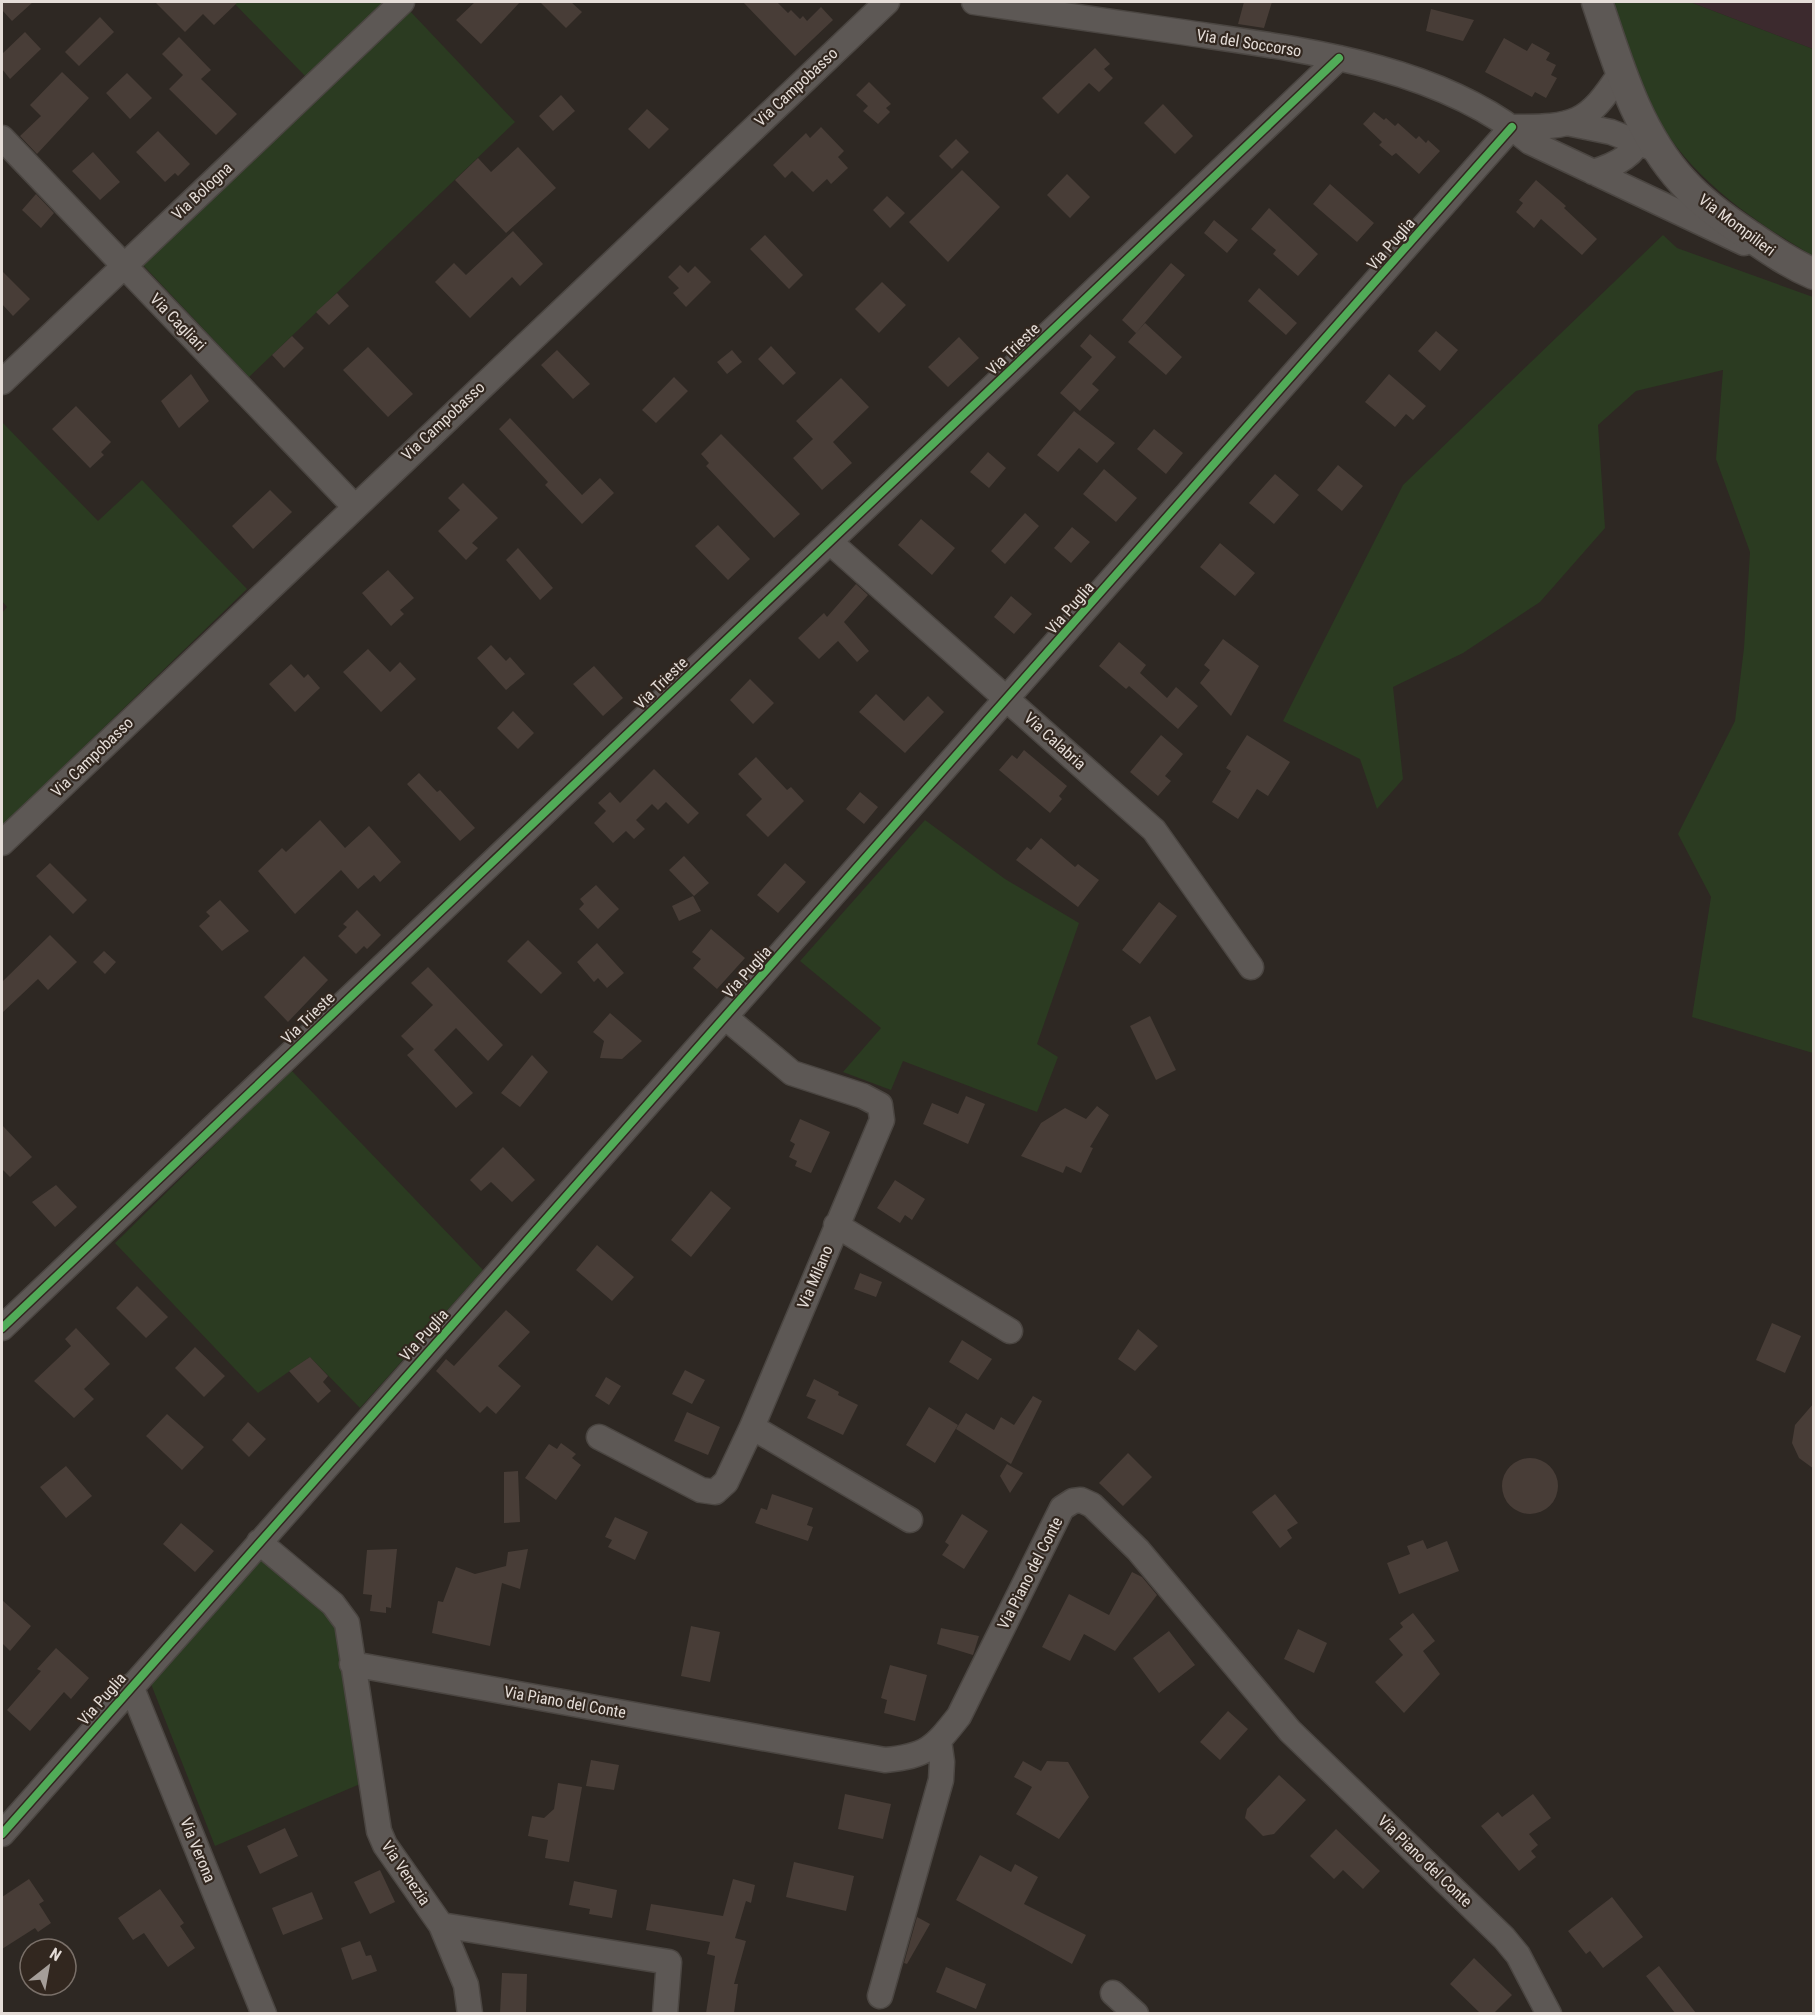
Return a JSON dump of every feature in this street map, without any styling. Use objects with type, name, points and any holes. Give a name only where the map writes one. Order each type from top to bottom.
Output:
[{"type":"street","name":"Via Bologna","points":[[2,382],[402,2]]},
{"type":"street","name":"Via Campobasso","points":[[2,843],[354,506],[887,2]]},
{"type":"street","name":"Via del Soccorso","points":[[974,2],[1339,58],[1411,79],[1455,96],[1512,128],[1530,142],[1802,269]]},
{"type":"street","name":"Via Mompilieri","points":[[1597,2],[1621,72],[1649,141],[1682,181],[1706,205],[1802,269]]},
{"type":"street","name":"Via Trieste","points":[[2,1328],[1339,58]]},
{"type":"street","points":[[1512,128],[1545,127],[1567,123],[1590,114],[1602,102],[1621,72]]},
{"type":"street","points":[[1567,123],[1649,141]]},
{"type":"street","name":"Via Puglia","points":[[2,1834],[1512,128]]},
{"type":"street","name":"Via Cagliari","points":[[2,138],[354,506]]},
{"type":"street","points":[[1593,172],[1616,165],[1649,141]]},
{"type":"street","name":"Via Calabria","points":[[830,542],[1154,830],[1251,967]]},
{"type":"street","name":"Via Milano","points":[[599,1437],[701,1490],[715,1492],[726,1482],[882,1120],[880,1105],[863,1096],[792,1073],[725,1017]]},
{"type":"street","points":[[836,1226],[1010,1331]]},
{"type":"street","points":[[752,1426],[910,1520]]},
{"type":"street","name":"Via Piano del Conte","points":[[352,1664],[885,1760],[914,1757],[939,1741],[959,1716],[1062,1509],[1072,1501],[1081,1500],[1092,1505],[1138,1550],[1290,1731],[1504,1938],[1518,1955],[1549,2013]]},
{"type":"street","name":"Via Venezia","points":[[259,1542],[341,1613],[347,1623],[379,1831],[385,1845],[441,1925],[465,1984],[470,2013]]},
{"type":"street","name":"Via Verona","points":[[131,1686],[264,2013]]},
{"type":"street","points":[[880,1996],[941,1780],[942,1762],[939,1741]]},
{"type":"street","points":[[441,1925],[669,1962],[665,2013]]},
{"type":"street","points":[[1113,1993],[1136,2013]]},
{"type":"shaded area","points":[[1690,2],[1813,2],[1813,49]]},
{"type":"green space","points":[[233,2],[385,2],[306,77]]},
{"type":"green space","points":[[1609,2],[1690,2],[1813,49],[1813,256],[1762,224],[1715,188],[1675,145],[1643,92]]},
{"type":"green space","points":[[409,10],[515,122],[249,377],[143,265]]},
{"type":"green space","points":[[1663,235],[1677,248],[1813,297],[1813,1053],[1692,1017],[1711,897],[1678,834],[1735,721],[1744,648],[1750,552],[1716,459],[1723,370],[1636,391],[1598,425],[1605,528],[1540,602],[1463,653],[1393,687],[1403,779],[1377,809],[1360,759],[1283,721],[1403,485]]},
{"type":"green space","points":[[2,422],[98,521],[142,480],[247,589],[2,826],[2,613],[7,607],[2,601]]},
{"type":"green space","points":[[925,820],[1005,879],[1079,923],[1037,1044],[1058,1057],[1037,1112],[903,1061],[891,1090],[843,1072],[881,1028],[800,961]]},
{"type":"green space","points":[[291,1070],[483,1270],[360,1408],[310,1357],[258,1393],[115,1243]]},
{"type":"green space","points":[[263,1558],[336,1624],[360,1784],[215,1846],[151,1684]]},
{"type":"building","points":[[2,2],[33,2],[12,21],[2,10]]},
{"type":"building","points":[[155,2],[238,2],[214,25],[203,14],[185,32]]},
{"type":"building","points":[[475,2],[520,2],[481,44],[456,20]]},
{"type":"building","points":[[540,2],[571,2],[582,12],[566,28]]},
{"type":"building","points":[[743,2],[777,2],[788,13],[791,10],[800,19],[803,16],[807,21],[821,7],[833,20],[795,56]]},
{"type":"building","points":[[1244,2],[1272,2],[1264,28],[1238,24]]},
{"type":"building","points":[[1431,9],[1474,20],[1463,41],[1426,31]]},
{"type":"building","points":[[100,17],[114,32],[79,66],[65,52]]},
{"type":"building","points":[[25,32],[41,49],[10,79],[2,69],[2,54]]},
{"type":"building","points":[[179,37],[211,70],[201,79],[237,114],[216,135],[169,89],[183,75],[162,54]]},
{"type":"building","points":[[1504,38],[1527,51],[1532,43],[1550,53],[1546,60],[1556,65],[1551,75],[1557,78],[1546,98],[1535,92],[1532,97],[1485,72]]},
{"type":"building","points":[[1095,48],[1110,64],[1104,69],[1113,78],[1099,92],[1089,83],[1058,114],[1042,98]]},
{"type":"building","points":[[62,72],[89,98],[37,154],[20,136],[41,116],[30,105]]},
{"type":"building","points":[[127,73],[152,98],[130,119],[106,93]]},
{"type":"building","points":[[869,82],[891,104],[886,108],[890,112],[878,124],[863,111],[868,106],[856,95]]},
{"type":"building","points":[[561,95],[575,111],[553,131],[539,116]]},
{"type":"building","points":[[1163,104],[1193,136],[1175,154],[1144,123]]},
{"type":"building","points":[[647,109],[669,129],[649,149],[628,129]]},
{"type":"building","points":[[1374,112],[1395,126],[1398,123],[1416,139],[1419,136],[1426,143],[1428,140],[1440,151],[1419,174],[1396,153],[1392,156],[1379,145],[1382,142],[1363,124]]},
{"type":"building","points":[[821,127],[844,151],[838,157],[848,168],[831,184],[827,179],[813,192],[792,171],[785,178],[773,165],[806,133],[810,138]]},
{"type":"building","points":[[158,131],[190,164],[178,176],[175,173],[165,182],[136,152]]},
{"type":"building","points":[[956,139],[969,152],[952,169],[939,156]]},
{"type":"building","points":[[518,147],[556,188],[506,233],[455,180],[478,158],[491,172]]},
{"type":"building","points":[[93,152],[120,182],[100,200],[72,171]]},
{"type":"building","points":[[962,170],[1000,207],[948,262],[909,222]]},
{"type":"building","points":[[1067,174],[1090,197],[1070,218],[1047,195]]},
{"type":"building","points":[[1536,180],[1566,206],[1564,208],[1597,239],[1582,255],[1541,219],[1534,228],[1516,212],[1523,203],[1519,200]]},
{"type":"building","points":[[1330,184],[1374,223],[1357,242],[1313,204]]},
{"type":"building","points":[[36,194],[54,213],[41,228],[22,210]]},
{"type":"building","points":[[887,196],[905,213],[890,228],[873,210]]},
{"type":"building","points":[[1269,208],[1318,254],[1298,276],[1273,254],[1276,250],[1251,229]]},
{"type":"building","points":[[1214,220],[1238,240],[1227,253],[1204,233]]},
{"type":"building","points":[[513,231],[543,264],[520,286],[512,277],[470,318],[435,282],[454,263],[466,275]]},
{"type":"building","points":[[765,235],[803,275],[789,289],[750,249]]},
{"type":"building","points":[[1171,263],[1185,275],[1136,333],[1122,320]]},
{"type":"building","points":[[680,265],[688,273],[695,266],[711,282],[686,307],[673,293],[679,288],[668,277]]},
{"type":"building","points":[[2,271],[30,299],[13,316],[2,304]]},
{"type":"building","points":[[882,282],[906,305],[879,333],[855,309]]},
{"type":"building","points":[[1259,288],[1297,323],[1286,335],[1248,301]]},
{"type":"building","points":[[337,293],[349,306],[329,325],[316,312]]},
{"type":"building","points":[[1145,323],[1182,357],[1166,375],[1128,342]]},
{"type":"building","points":[[1436,331],[1458,350],[1440,371],[1418,351]]},
{"type":"building","points":[[1090,334],[1116,357],[1092,384],[1099,390],[1080,411],[1060,393],[1092,357],[1080,346]]},
{"type":"building","points":[[292,336],[304,348],[284,368],[272,355]]},
{"type":"building","points":[[959,337],[979,358],[948,387],[928,367]]},
{"type":"building","points":[[771,346],[796,373],[783,385],[758,359]]},
{"type":"building","points":[[368,347],[413,394],[388,417],[343,370]]},
{"type":"building","points":[[557,350],[590,384],[573,399],[541,365]]},
{"type":"building","points":[[732,350],[742,362],[727,374],[717,362]]},
{"type":"building","points":[[191,374],[209,401],[179,428],[161,401]]},
{"type":"building","points":[[1389,374],[1426,406],[1413,420],[1406,414],[1395,427],[1365,402]]},
{"type":"building","points":[[674,377],[688,391],[656,423],[642,410]]},
{"type":"building","points":[[841,378],[869,407],[833,442],[852,463],[822,490],[793,458],[813,439],[796,421]]},
{"type":"building","points":[[76,406],[111,442],[101,452],[104,455],[90,468],[52,429]]},
{"type":"building","points":[[1074,411],[1115,443],[1097,463],[1079,448],[1058,472],[1037,455]]},
{"type":"building","points":[[510,418],[582,495],[600,478],[614,493],[582,524],[545,485],[548,482],[499,429]]},
{"type":"building","points":[[1154,429],[1183,453],[1166,474],[1137,449]]},
{"type":"building","points":[[721,434],[800,514],[774,538],[706,466],[709,463],[701,454]]},
{"type":"building","points":[[988,452],[1006,468],[989,488],[970,472]]},
{"type":"building","points":[[1338,465],[1363,486],[1342,511],[1317,490]]},
{"type":"building","points":[[1104,469],[1137,498],[1116,522],[1083,494]]},
{"type":"building","points":[[1275,474],[1299,495],[1274,524],[1249,503]]},
{"type":"building","points":[[463,483],[498,518],[472,543],[478,548],[466,560],[438,531],[460,510],[448,498]]},
{"type":"building","points":[[270,490],[292,512],[253,549],[232,526]]},
{"type":"building","points":[[1025,513],[1039,526],[1005,564],[991,551]]},
{"type":"building","points":[[921,519],[955,548],[932,575],[898,545]]},
{"type":"building","points":[[718,525],[750,559],[728,580],[695,546]]},
{"type":"building","points":[[1072,527],[1090,542],[1071,563],[1054,548]]},
{"type":"building","points":[[1220,543],[1255,573],[1235,596],[1200,567]]},
{"type":"building","points":[[518,548],[553,588],[540,600],[506,560]]},
{"type":"building","points":[[388,570],[414,598],[400,610],[404,614],[391,626],[362,593]]},
{"type":"building","points":[[856,584],[868,595],[844,622],[869,651],[857,662],[838,641],[819,659],[798,638],[824,613],[827,617]]},
{"type":"building","points":[[1011,596],[1032,614],[1014,634],[994,617]]},
{"type":"building","points":[[1223,639],[1259,666],[1231,716],[1200,683],[1210,670],[1204,665]]},
{"type":"building","points":[[1119,642],[1146,665],[1140,673],[1167,698],[1176,687],[1198,706],[1178,729],[1129,686],[1126,689],[1099,666]]},
{"type":"building","points":[[491,645],[506,661],[510,657],[525,674],[506,690],[477,658]]},
{"type":"building","points":[[368,649],[390,672],[400,662],[416,679],[381,712],[343,672]]},
{"type":"building","points":[[291,664],[304,678],[308,674],[320,688],[295,712],[269,684]]},
{"type":"building","points":[[594,666],[623,698],[603,716],[573,684]]},
{"type":"building","points":[[750,679],[774,703],[753,724],[730,700]]},
{"type":"building","points":[[876,694],[904,721],[928,696],[944,712],[905,753],[859,712]]},
{"type":"building","points":[[513,711],[534,733],[518,749],[497,728]]},
{"type":"building","points":[[1161,735],[1183,754],[1165,776],[1171,781],[1158,796],[1130,772]]},
{"type":"building","points":[[1247,735],[1290,762],[1268,796],[1257,789],[1238,819],[1212,802],[1231,771],[1226,768]]},
{"type":"building","points":[[1024,750],[1067,786],[1059,796],[1062,799],[1050,813],[999,770],[1012,755],[1017,759]]},
{"type":"building","points":[[756,757],[787,790],[791,787],[804,801],[768,837],[746,815],[762,799],[738,774]]},
{"type":"building","points":[[654,769],[699,813],[688,824],[666,802],[658,810],[652,804],[636,820],[645,829],[634,839],[626,831],[613,843],[594,823],[606,811],[598,803],[610,792],[620,803]]},
{"type":"building","points":[[419,773],[437,792],[440,790],[475,828],[460,841],[407,784]]},
{"type":"building","points":[[860,792],[878,807],[864,824],[846,809]]},
{"type":"building","points":[[320,820],[345,848],[369,826],[401,862],[380,882],[374,875],[358,889],[341,870],[295,914],[258,871],[282,848],[286,852]]},
{"type":"building","points":[[1041,838],[1075,867],[1078,864],[1099,880],[1078,907],[1016,860],[1027,847],[1031,850]]},
{"type":"building","points":[[684,856],[709,883],[694,896],[669,870]]},
{"type":"building","points":[[50,863],[87,900],[73,914],[36,876]]},
{"type":"building","points":[[785,863],[806,882],[778,913],[757,895]]},
{"type":"building","points":[[596,885],[619,909],[598,929],[579,909],[584,904],[580,899]]},
{"type":"building","points":[[693,896],[701,911],[679,921],[672,906]]},
{"type":"building","points":[[220,900],[249,931],[222,951],[199,926],[210,916],[206,912]]},
{"type":"building","points":[[1159,902],[1177,916],[1140,964],[1122,950]]},
{"type":"building","points":[[357,910],[381,935],[367,949],[364,946],[356,954],[338,936],[347,927],[343,924]]},
{"type":"building","points":[[711,929],[745,958],[717,989],[693,968],[701,959],[692,952]]},
{"type":"building","points":[[50,935],[77,962],[48,990],[38,979],[2,1013],[2,982]]},
{"type":"building","points":[[528,940],[562,973],[541,994],[507,961]]},
{"type":"building","points":[[597,943],[624,973],[607,988],[598,978],[594,982],[577,962]]},
{"type":"building","points":[[104,951],[116,962],[105,974],[93,962]]},
{"type":"building","points":[[304,956],[328,980],[288,1022],[264,997]]},
{"type":"building","points":[[428,967],[503,1045],[488,1061],[456,1028],[434,1050],[473,1093],[456,1108],[407,1055],[414,1049],[401,1036],[433,1005],[411,983]]},
{"type":"building","points":[[610,1013],[642,1041],[622,1059],[600,1058],[604,1041],[593,1032]]},
{"type":"building","points":[[1150,1016],[1176,1070],[1156,1080],[1130,1026]]},
{"type":"building","points":[[532,1055],[548,1072],[520,1107],[501,1093]]},
{"type":"building","points":[[966,1096],[985,1104],[968,1144],[923,1124],[932,1103],[958,1114]]},
{"type":"building","points":[[1097,1106],[1109,1115],[1090,1147],[1093,1148],[1081,1173],[1066,1166],[1063,1173],[1021,1156],[1041,1123],[1065,1108],[1086,1119]]},
{"type":"building","points":[[800,1119],[830,1132],[811,1173],[795,1166],[797,1161],[789,1157],[795,1144],[790,1141]]},
{"type":"building","points":[[2,1125],[32,1157],[10,1177],[2,1169]]},
{"type":"building","points":[[503,1147],[535,1180],[512,1202],[491,1182],[481,1191],[470,1180]]},
{"type":"building","points":[[895,1180],[925,1199],[912,1220],[905,1215],[900,1223],[877,1208]]},
{"type":"building","points":[[56,1185],[77,1207],[55,1227],[32,1202]]},
{"type":"building","points":[[711,1191],[731,1208],[691,1257],[671,1240]]},
{"type":"building","points":[[597,1245],[634,1277],[612,1301],[576,1270]]},
{"type":"building","points":[[860,1273],[882,1282],[876,1297],[854,1289]]},
{"type":"building","points":[[137,1286],[168,1317],[146,1338],[116,1308]]},
{"type":"building","points":[[506,1310],[530,1332],[498,1366],[521,1386],[496,1414],[487,1406],[480,1413],[436,1371],[446,1359],[454,1366]]},
{"type":"building","points":[[1772,1323],[1801,1336],[1785,1373],[1756,1360]]},
{"type":"building","points":[[76,1328],[110,1364],[84,1389],[94,1399],[74,1418],[34,1381],[71,1346],[65,1339]]},
{"type":"building","points":[[1138,1329],[1158,1346],[1135,1371],[1118,1359]]},
{"type":"building","points":[[962,1340],[992,1359],[978,1380],[949,1362]]},
{"type":"building","points":[[195,1347],[225,1376],[204,1397],[175,1368]]},
{"type":"building","points":[[310,1357],[328,1376],[323,1382],[331,1391],[318,1403],[289,1371]]},
{"type":"building","points":[[685,1370],[705,1380],[692,1404],[672,1394]]},
{"type":"building","points":[[606,1377],[621,1386],[609,1405],[595,1396]]},
{"type":"building","points":[[814,1379],[858,1405],[843,1435],[807,1418],[816,1400],[806,1396]]},
{"type":"building","points":[[1033,1396],[1042,1401],[1011,1464],[956,1429],[966,1413],[994,1430],[1001,1417],[1014,1425]]},
{"type":"building","points":[[1814,1403],[1814,1469],[1799,1458],[1792,1443],[1795,1425]]},
{"type":"building","points":[[929,1407],[958,1425],[935,1463],[906,1445]]},
{"type":"building","points":[[687,1412],[720,1427],[708,1455],[674,1441]]},
{"type":"building","points":[[167,1414],[204,1447],[182,1470],[146,1436]]},
{"type":"building","points":[[248,1422],[266,1439],[249,1457],[232,1440]]},
{"type":"building","points":[[561,1443],[576,1454],[572,1458],[581,1465],[556,1500],[525,1478],[549,1444],[557,1449]]},
{"type":"building","points":[[1128,1453],[1152,1477],[1123,1506],[1099,1483]]},
{"type":"building","points":[[1524,1458],[1536,1458],[1546,1462],[1554,1470],[1558,1486],[1554,1502],[1546,1510],[1536,1514],[1524,1514],[1514,1510],[1506,1502],[1502,1492],[1502,1480],[1506,1470],[1514,1462]]},
{"type":"building","points":[[1007,1464],[1023,1473],[1010,1493],[1000,1476]]},
{"type":"building","points":[[66,1466],[92,1496],[66,1518],[40,1487]]},
{"type":"building","points":[[518,1471],[520,1522],[504,1523],[504,1472]]},
{"type":"building","points":[[772,1494],[813,1508],[807,1525],[813,1527],[808,1541],[755,1523],[761,1508],[767,1510]]},
{"type":"building","points":[[1275,1494],[1298,1523],[1287,1530],[1292,1538],[1280,1548],[1252,1512]]},
{"type":"building","points":[[962,1514],[988,1531],[964,1569],[942,1555],[949,1545],[945,1542]]},
{"type":"building","points":[[615,1517],[648,1532],[635,1560],[608,1547],[612,1540],[605,1537]]},
{"type":"building","points":[[181,1523],[214,1551],[195,1572],[163,1544]]},
{"type":"building","points":[[1423,1540],[1427,1549],[1447,1541],[1459,1571],[1399,1594],[1387,1563],[1410,1554],[1407,1546]]},
{"type":"building","points":[[397,1549],[391,1608],[386,1607],[386,1613],[370,1611],[372,1595],[363,1594],[367,1550]]},
{"type":"building","points":[[528,1549],[520,1589],[502,1583],[490,1646],[432,1633],[438,1601],[443,1602],[456,1567],[475,1574],[506,1566],[508,1552]]},
{"type":"building","points":[[1132,1572],[1142,1577],[1157,1595],[1115,1651],[1084,1634],[1070,1661],[1042,1647],[1069,1594],[1109,1615]]},
{"type":"building","points":[[2,1600],[31,1626],[10,1651],[2,1643]]},
{"type":"building","points":[[1413,1613],[1435,1641],[1423,1651],[1440,1674],[1404,1713],[1375,1682],[1403,1655],[1389,1639],[1403,1627],[1400,1623]]},
{"type":"building","points":[[691,1626],[720,1632],[710,1682],[681,1676]]},
{"type":"building","points":[[941,1628],[979,1636],[973,1655],[937,1644]]},
{"type":"building","points":[[1298,1629],[1327,1643],[1314,1673],[1284,1659]]},
{"type":"building","points":[[1169,1631],[1195,1665],[1159,1693],[1133,1658]]},
{"type":"building","points":[[56,1648],[89,1678],[71,1699],[64,1692],[30,1731],[7,1710],[41,1671],[37,1669]]},
{"type":"building","points":[[890,1665],[927,1675],[915,1721],[884,1713],[887,1700],[881,1698]]},
{"type":"building","points":[[1228,1711],[1248,1729],[1220,1760],[1200,1742]]},
{"type":"building","points":[[591,1760],[619,1765],[614,1790],[586,1786]]},
{"type":"building","points":[[1023,1761],[1041,1771],[1047,1761],[1068,1762],[1089,1797],[1059,1839],[1016,1814],[1032,1787],[1014,1777]]},
{"type":"building","points":[[1279,1775],[1306,1800],[1274,1834],[1263,1836],[1245,1818],[1247,1809]]},
{"type":"building","points":[[558,1783],[582,1787],[569,1862],[545,1858],[548,1840],[528,1836],[532,1816],[544,1818],[554,1809]]},
{"type":"building","points":[[845,1794],[891,1804],[883,1839],[838,1829]]},
{"type":"building","points":[[1533,1794],[1551,1818],[1529,1834],[1538,1845],[1531,1851],[1536,1857],[1519,1871],[1481,1826],[1498,1812],[1502,1817]]},
{"type":"building","points":[[285,1828],[298,1856],[260,1874],[247,1846]]},
{"type":"building","points":[[1336,1829],[1380,1871],[1363,1889],[1343,1870],[1334,1879],[1310,1856]]},
{"type":"building","points":[[980,1855],[1011,1872],[1015,1864],[1038,1877],[1024,1904],[1086,1935],[1072,1964],[956,1900]]},
{"type":"building","points":[[794,1862],[854,1876],[846,1911],[786,1897]]},
{"type":"building","points":[[380,1870],[395,1902],[370,1914],[354,1882]]},
{"type":"building","points":[[29,1879],[44,1901],[39,1904],[51,1923],[38,1932],[35,1928],[18,1937],[2,1949],[2,1897]]},
{"type":"building","points":[[733,1879],[755,1885],[751,1903],[746,1901],[735,1938],[746,1941],[734,1984],[738,1984],[734,2013],[706,2013],[715,1956],[707,1954],[710,1942],[646,1930],[651,1904],[723,1916]]},
{"type":"building","points":[[574,1881],[617,1890],[612,1918],[589,1914],[590,1909],[569,1905]]},
{"type":"building","points":[[160,1889],[184,1923],[180,1926],[195,1948],[168,1967],[144,1933],[133,1940],[118,1918]]},
{"type":"building","points":[[312,1892],[323,1919],[283,1935],[272,1908]]},
{"type":"building","points":[[1612,1897],[1643,1937],[1603,1968],[1590,1951],[1586,1954],[1568,1931]]},
{"type":"building","points":[[917,1917],[930,1924],[907,1964],[904,1963]]},
{"type":"building","points":[[360,1941],[366,1956],[371,1955],[377,1971],[352,1980],[341,1948]]},
{"type":"building","points":[[1474,1958],[1512,1995],[1494,2013],[1480,2013],[1450,1984]]},
{"type":"building","points":[[1659,1966],[1696,2013],[1675,2013],[1646,1976]]},
{"type":"building","points":[[946,1967],[986,1984],[976,2009],[936,1992]]},
{"type":"building","points":[[502,1973],[527,1974],[526,2013],[500,2013]]},
{"type":"cycle path","points":[[2,1328],[1339,58]]},
{"type":"cycle path","points":[[2,1834],[1512,127]]}]
